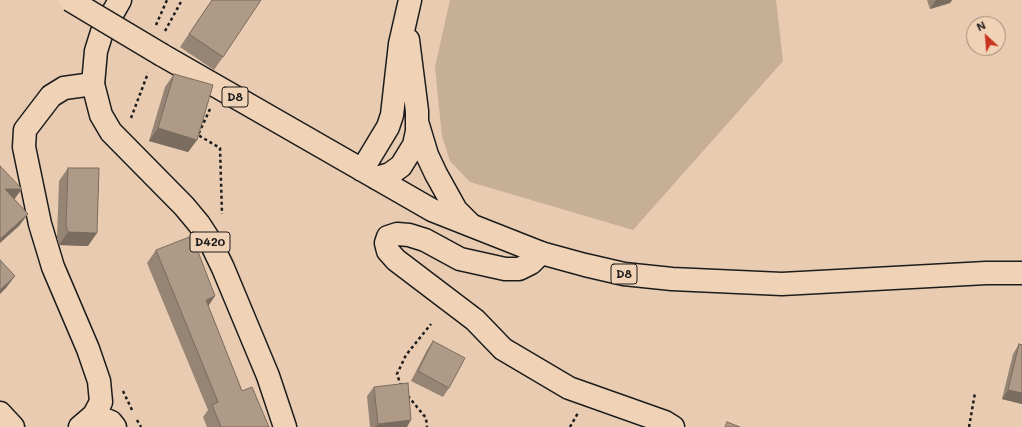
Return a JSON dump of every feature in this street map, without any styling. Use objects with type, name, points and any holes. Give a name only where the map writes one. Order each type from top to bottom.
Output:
[{"type":"main road","name":"D8","points":[[70,0],[432,210],[541,253],[624,274],[719,282],[782,284],[986,273],[1022,273]]},
{"type":"main road","name":"D420","points":[[120,0],[102,32],[96,51],[93,84],[101,115],[111,132],[200,224],[210,241],[260,356],[285,427]]},
{"type":"main road","points":[[405,25],[414,82],[417,120],[414,145],[401,166],[390,174],[369,174],[392,115],[395,98],[397,61],[410,0]]},
{"type":"main road","points":[[87,421],[101,402],[99,381],[88,349],[53,267],[40,224],[24,147],[25,130],[51,96],[64,88],[93,84]]},
{"type":"main road","points":[[417,120],[427,155],[439,181],[456,210],[473,227]]},
{"type":"main road","points":[[541,253],[531,263],[525,266],[505,269],[460,258],[426,240],[409,234],[396,234],[388,237],[386,243],[388,251],[396,260],[439,290],[475,320],[503,349],[569,388],[665,422],[673,427]]},
{"type":"main road","points":[[0,413],[13,427]]},
{"type":"main road","points":[[87,421],[111,422],[115,427]]},
{"type":"path","points":[[143,70],[156,75]]},
{"type":"path","points":[[211,107],[198,135],[220,148],[222,214]]},
{"type":"path","points":[[401,388],[397,374],[406,355],[431,324]]},
{"type":"path","points":[[969,427],[975,393]]},
{"type":"path","points":[[406,394],[426,418],[427,427]]},
{"type":"shaded area","points":[[450,0],[776,0],[783,61],[633,230],[470,182],[450,161],[442,136],[435,67]]},
{"type":"building","points":[[212,0],[261,0],[223,57],[189,34]]},
{"type":"building","points":[[174,74],[213,85],[197,140],[158,128]]},
{"type":"building","points":[[0,166],[22,189],[5,189],[28,214],[0,239]]},
{"type":"building","points":[[68,168],[99,168],[97,233],[68,232],[66,225]]},
{"type":"building","points":[[192,236],[215,296],[206,300],[242,391],[252,387],[269,427],[221,427],[212,405],[218,402],[156,250]]},
{"type":"building","points":[[0,260],[15,276],[0,290]]},
{"type":"building","points":[[433,341],[465,358],[449,388],[418,371]]},
{"type":"building","points":[[1019,344],[1022,345],[1022,393],[1008,390]]},
{"type":"building","points":[[408,383],[411,420],[378,424],[374,387]]},
{"type":"building","points":[[727,422],[740,427],[725,427]]}]
